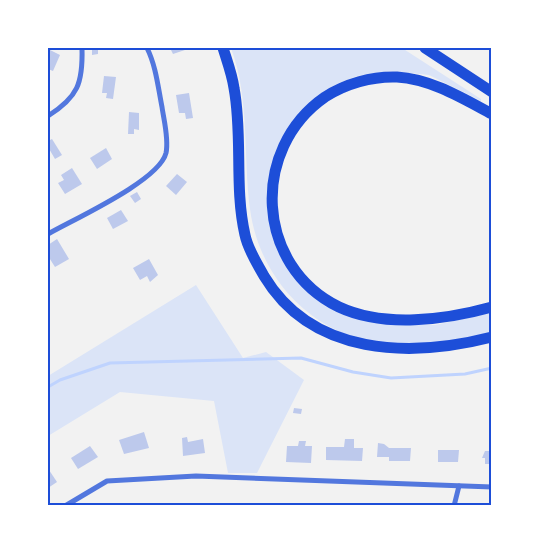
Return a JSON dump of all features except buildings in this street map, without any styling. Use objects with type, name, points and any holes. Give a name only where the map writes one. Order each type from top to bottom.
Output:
[{"type":"highway","points":[[223,48],[234,89],[240,197],[246,237],[260,269],[273,291],[286,306],[300,318],[323,331],[353,342],[374,346],[428,347],[473,342],[492,337]]},
{"type":"highway","points":[[425,48],[492,92]]},
{"type":"highway","points":[[492,114],[437,87],[416,80],[396,77],[351,84],[334,91],[301,117],[278,155],[271,190],[277,233],[285,255],[313,290],[339,306],[359,314],[396,319],[452,316],[492,307]]},
{"type":"street","points":[[48,116],[68,101],[78,89],[82,48]]},
{"type":"street","points":[[48,234],[146,178],[162,162],[167,144],[156,72],[147,48]]},
{"type":"street","points":[[65,506],[107,481],[150,477],[206,476],[492,487]]},
{"type":"street","points":[[454,506],[460,486]]},
{"type":"shaded area","points":[[231,48],[402,48],[481,99],[481,101],[429,75],[391,71],[357,76],[339,83],[278,146],[277,245],[324,301],[404,325],[435,325],[491,313],[491,333],[421,344],[379,343],[354,337],[331,327],[310,314],[292,298],[277,279],[264,257],[255,234],[248,189],[244,107],[237,67]]},
{"type":"shaded area","points":[[196,285],[243,358],[266,352],[304,380],[257,473],[228,473],[214,401],[120,392],[48,436],[48,376]]},
{"type":"waterway","points":[[48,387],[60,380],[110,363],[301,358],[353,372],[391,378],[465,374],[492,368]]}]
